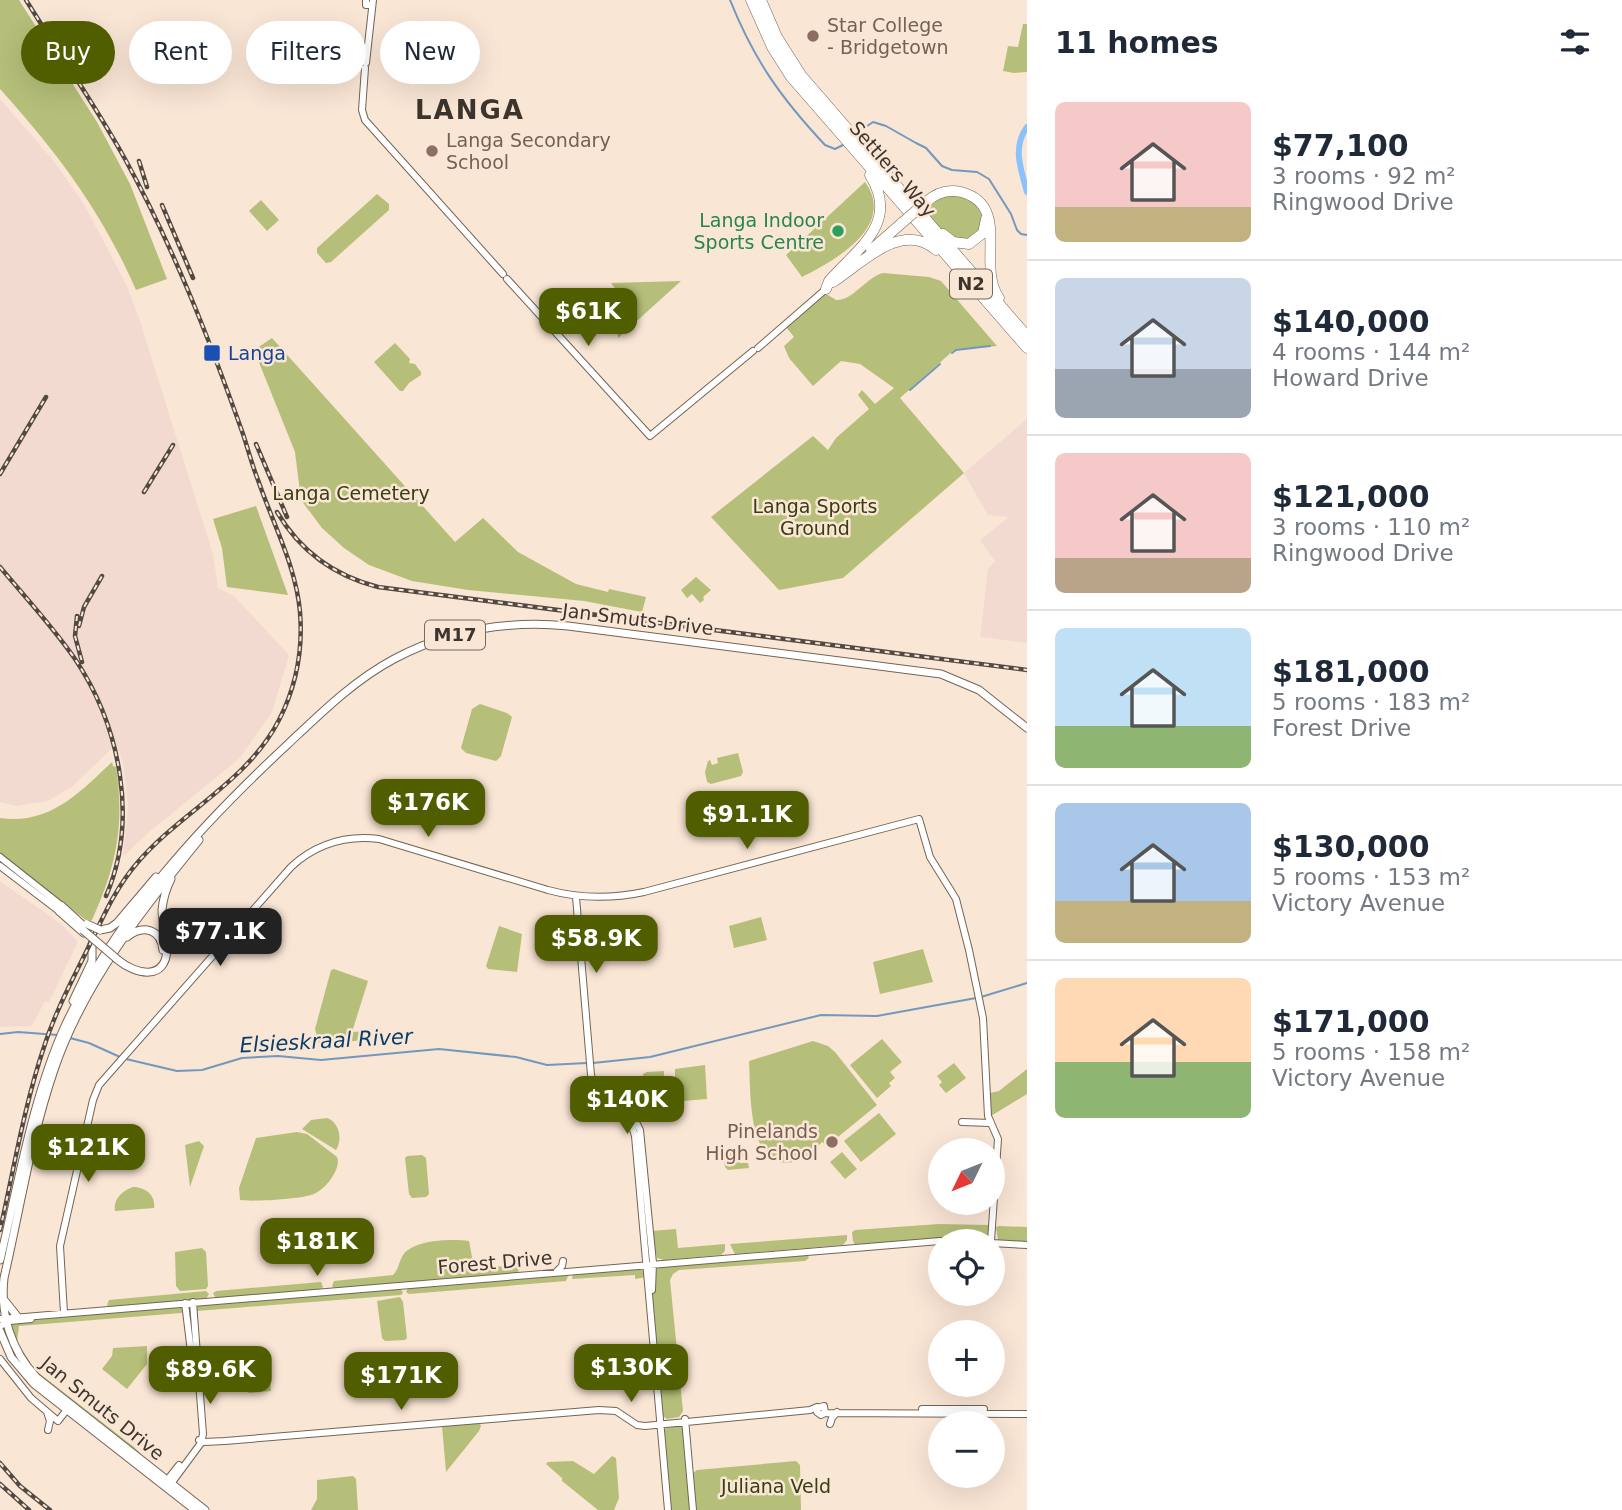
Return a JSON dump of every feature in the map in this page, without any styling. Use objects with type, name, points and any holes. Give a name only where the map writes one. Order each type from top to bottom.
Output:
[{"type":"highway","name":"Settlers Way","points":[[751,0],[767,37],[788,73],[845,134]]},
{"type":"highway","name":"Settlers Way","points":[[761,0],[777,37],[796,69],[845,134],[1027,348]]},
{"type":"highway","name":"Settlers Way","points":[[855,147],[914,208],[1025,334]]},
{"type":"highway","points":[[830,286],[829,281],[875,229],[881,213],[879,192],[855,147]]},
{"type":"highway","points":[[830,286],[926,202],[938,193],[954,191],[970,195],[988,214],[991,229],[989,268],[993,285],[1025,334]]},
{"type":"highway","points":[[914,208],[948,239],[964,244],[975,241],[983,233],[986,221],[982,205]]},
{"type":"highway","points":[[830,286],[883,248],[912,239],[924,241],[934,248],[974,287]]},
{"type":"main road","name":"Jan Smuts Drive","points":[[205,1510],[27,1377],[7,1349],[2,1322],[3,1285],[45,1102],[65,1031],[113,943],[157,883],[198,834],[270,761],[342,694],[393,660],[442,638],[473,629],[518,624],[568,626],[930,672],[959,680],[979,690],[1027,728]]},
{"type":"main road","name":"Jan Smuts Drive","points":[[65,1031],[118,947],[178,866],[270,761]]},
{"type":"main road","points":[[85,929],[100,930],[117,923],[170,861],[198,834]]},
{"type":"main road","points":[[60,908],[132,970],[142,973],[153,971],[163,963],[167,950],[163,900],[178,866]]},
{"type":"main road","points":[[65,1031],[68,1013],[93,959],[92,944],[85,929]]},
{"type":"main road","points":[[118,947],[130,934],[141,929],[154,932],[162,943],[163,951],[160,959],[148,969],[135,968],[119,958]]},
{"type":"main road","name":"Jan Smuts Drive","points":[[0,1260],[39,1101],[61,1044]]},
{"type":"main road","points":[[2,1322],[0,1295],[3,1285]]},
{"type":"main road","points":[[3,1297],[17,1316]]},
{"type":"main road","name":"Jan Smuts Drive","points":[[2,1322],[26,1366],[66,1406]]},
{"type":"main road","points":[[0,1339],[7,1349]]},
{"type":"main road","name":"Jan Smuts Drive","points":[[167,1484],[195,1510]]},
{"type":"street","points":[[367,2],[369,22],[362,108],[365,120],[650,436],[830,286]]},
{"type":"street","points":[[64,1313],[59,1252],[94,1094],[101,1081],[291,867],[326,844],[351,838],[379,839],[548,890],[576,897],[602,898],[644,892],[919,819],[930,857],[955,897],[978,992],[984,1025],[987,1102],[990,1123],[998,1139],[994,1229]]},
{"type":"street","points":[[0,858],[60,908]]},
{"type":"street","points":[[0,866],[60,908]]},
{"type":"street","points":[[576,897],[593,1083],[633,1116],[640,1130],[668,1510]]},
{"type":"street","points":[[962,1122],[990,1123]]},
{"type":"street","points":[[81,1151],[86,1157],[94,1159]]},
{"type":"street","name":"Forest Drive","points":[[2,1322],[17,1316],[928,1242]]},
{"type":"street","points":[[1005,1243],[1027,1245]]},
{"type":"street","points":[[555,1273],[561,1268],[563,1261]]},
{"type":"street","points":[[167,1484],[203,1440],[188,1314],[189,1302]]},
{"type":"street","name":"Forest Drive","points":[[2,1322],[53,1314]]},
{"type":"street","points":[[0,1359],[31,1398],[56,1420],[66,1406]]},
{"type":"street","points":[[203,1440],[599,1410],[615,1411],[640,1426],[815,1410],[822,1405],[825,1410],[837,1411],[1027,1414]]},
{"type":"street","points":[[837,1411],[1027,1408]]},
{"type":"street","points":[[46,1411],[50,1421],[48,1430]]},
{"type":"street","points":[[830,1424],[837,1411]]},
{"type":"street","points":[[683,1421],[693,1510]]},
{"type":"shaded area","points":[[0,99],[53,160],[84,204],[127,286],[213,554],[218,588],[234,596],[289,655],[272,712],[240,758],[149,832],[123,857],[128,805],[123,762],[116,744],[73,786],[48,801],[16,806],[0,802]]},
{"type":"shaded area","points":[[1027,419],[1027,643],[980,637],[988,569],[995,561],[980,540],[1009,517],[988,515],[964,473]]},
{"type":"shaded area","points":[[0,881],[61,924],[78,942],[49,1002],[45,1001],[32,1026],[0,1027]]},
{"type":"green space","points":[[0,0],[19,0],[32,21],[21,21],[21,84],[73,84],[97,122],[130,184],[167,279],[136,290],[108,235],[77,184],[41,136],[0,89]]},
{"type":"green space","points":[[1023,24],[1027,24],[1027,72],[1003,71],[1008,46],[1018,47]]},
{"type":"green space","name":"Langa Indoor Sports Centre","points":[[865,182],[873,198],[873,213],[868,227],[844,252],[802,277],[786,255]]},
{"type":"green space","points":[[377,194],[389,204],[389,210],[331,262],[326,263],[317,253],[317,248]]},
{"type":"green space","points":[[950,194],[974,202],[985,223],[970,242],[947,236],[921,210],[929,202]]},
{"type":"green space","points":[[261,200],[279,220],[267,231],[249,211]]},
{"type":"green space","name":"Langa Sports Ground","points":[[883,273],[929,277],[941,281],[997,346],[954,350],[900,398],[964,473],[843,578],[779,590],[711,517],[813,436],[828,450],[836,438],[869,409],[858,395],[862,390],[875,404],[894,388],[860,364],[841,361],[813,386],[789,358],[784,346],[794,337],[786,327],[823,295],[836,300],[848,297],[870,279]]},
{"type":"green space","points":[[681,281],[618,338],[617,317],[607,305],[619,294],[611,283]]},
{"type":"green space","name":"Langa Cemetery","points":[[272,338],[455,542],[483,518],[518,552],[576,584],[646,597],[642,612],[584,601],[468,590],[412,581],[369,565],[344,548],[322,528],[301,500],[295,452],[254,350]]},
{"type":"green space","points":[[395,343],[410,359],[409,363],[415,364],[421,372],[403,391],[400,391],[374,362]]},
{"type":"green space","points":[[256,506],[288,595],[227,587],[222,548],[213,519]]},
{"type":"green space","points":[[696,577],[711,590],[700,603],[692,594],[687,598],[681,590]]},
{"type":"green space","points":[[480,704],[512,717],[501,756],[496,761],[466,753],[461,748],[472,709]]},
{"type":"green space","points":[[738,753],[743,772],[741,776],[711,784],[707,782],[705,772],[708,761],[710,760],[712,765],[718,763],[717,758]]},
{"type":"green space","points":[[112,762],[116,767],[119,788],[119,827],[107,882],[92,920],[87,921],[0,853],[0,818],[18,819],[49,812],[88,785]]},
{"type":"green space","points":[[761,917],[767,940],[734,948],[729,926]]},
{"type":"green space","points":[[499,926],[522,934],[517,972],[488,969],[486,966]]},
{"type":"green space","points":[[923,949],[933,982],[880,994],[873,962]]},
{"type":"green space","points":[[331,970],[368,981],[352,1032],[370,1031],[371,1040],[319,1043],[315,1029]]},
{"type":"green space","points":[[882,1039],[902,1062],[890,1072],[895,1078],[889,1083],[891,1086],[877,1098],[850,1065]]},
{"type":"green space","points":[[813,1041],[828,1046],[835,1052],[877,1105],[827,1146],[822,1142],[804,1159],[783,1163],[770,1157],[755,1130],[749,1061]]},
{"type":"green space","points":[[954,1063],[966,1078],[946,1093],[939,1085],[942,1082],[937,1076]]},
{"type":"green space","points":[[705,1065],[707,1099],[658,1103],[644,1095],[643,1074],[647,1072],[664,1071],[664,1078],[675,1078],[675,1069]]},
{"type":"green space","points":[[1027,1069],[1027,1094],[991,1116],[990,1093],[999,1091]]},
{"type":"green space","points":[[879,1113],[896,1134],[861,1162],[844,1141]]},
{"type":"green space","points":[[327,1118],[339,1131],[336,1150],[302,1129],[311,1120]]},
{"type":"green space","points":[[297,1132],[307,1134],[337,1157],[337,1168],[326,1185],[316,1193],[305,1196],[240,1200],[239,1188],[256,1138]]},
{"type":"green space","points":[[199,1141],[204,1146],[190,1187],[185,1145]]},
{"type":"green space","points":[[740,1151],[745,1151],[746,1157],[740,1157],[740,1163],[748,1163],[749,1168],[728,1170],[723,1153],[733,1152],[733,1155],[740,1156]]},
{"type":"green space","points":[[842,1152],[857,1169],[845,1179],[830,1162]]},
{"type":"green space","points":[[422,1155],[426,1158],[429,1194],[426,1197],[412,1198],[409,1194],[405,1158]]},
{"type":"green space","points":[[133,1187],[142,1188],[149,1193],[154,1208],[115,1211],[119,1196]]},
{"type":"green space","points":[[939,1224],[988,1225],[988,1229],[928,1229],[928,1240],[855,1245],[852,1232]]},
{"type":"green space","points":[[996,1227],[1027,1227],[1027,1243],[1005,1241],[1005,1229]]},
{"type":"green space","points":[[676,1229],[678,1248],[725,1244],[725,1251],[721,1255],[664,1260],[657,1258],[651,1231]]},
{"type":"green space","points":[[847,1235],[843,1245],[735,1254],[730,1244]]},
{"type":"green space","points":[[444,1240],[469,1241],[473,1262],[477,1267],[516,1266],[519,1271],[334,1288],[332,1286],[334,1281],[393,1275],[403,1255],[425,1243]]},
{"type":"green space","points":[[202,1248],[206,1252],[208,1286],[206,1289],[180,1291],[176,1286],[175,1252]]},
{"type":"green space","points":[[807,1254],[809,1258],[805,1261],[679,1270],[673,1274],[670,1280],[683,1411],[679,1417],[667,1419],[663,1416],[652,1317],[654,1279],[658,1267]]},
{"type":"green space","points":[[640,1268],[646,1277],[635,1279],[635,1275],[572,1279],[573,1274]]},
{"type":"green space","points":[[566,1273],[566,1281],[409,1294],[406,1292],[409,1286]]},
{"type":"green space","points":[[321,1282],[321,1289],[216,1299],[213,1293],[216,1291]]},
{"type":"green space","points":[[400,1287],[403,1293],[401,1295],[197,1311],[194,1309],[197,1304]]},
{"type":"green space","points":[[206,1291],[209,1294],[206,1299],[109,1307],[107,1305],[109,1300]]},
{"type":"green space","points":[[400,1297],[403,1302],[407,1338],[385,1341],[382,1338],[377,1301]]},
{"type":"green space","points":[[183,1306],[184,1311],[181,1313],[19,1326],[17,1342],[35,1370],[134,1447],[142,1455],[140,1457],[42,1381],[22,1359],[10,1324],[51,1317]]},
{"type":"green space","points":[[147,1346],[147,1364],[127,1389],[102,1369],[112,1356],[113,1348]]},
{"type":"green space","points":[[267,1351],[271,1391],[249,1393],[243,1388],[240,1357],[245,1353]]},
{"type":"green space","points":[[479,1422],[479,1431],[446,1472],[442,1426]]},
{"type":"green space","points":[[683,1426],[691,1510],[669,1510],[663,1429]]},
{"type":"green space","points":[[612,1456],[616,1458],[619,1498],[614,1510],[598,1510],[562,1481],[546,1464],[573,1461],[594,1474]]},
{"type":"green space","name":"Juliana Veld","points":[[796,1461],[800,1465],[801,1510],[695,1510],[692,1474],[697,1470]]},
{"type":"green space","points":[[353,1476],[356,1479],[358,1510],[311,1510],[317,1499],[317,1480]]},
{"type":"waterway","points":[[730,0],[759,60],[795,111],[825,145],[835,149],[843,145]]},
{"type":"waterway","points":[[857,133],[873,122],[886,126],[926,148],[942,166],[952,170],[977,172],[989,179],[1011,214],[1017,230],[1027,235]]},
{"type":"waterway","points":[[1027,127],[1022,135],[1019,151],[1027,192]]},
{"type":"waterway","points":[[952,353],[956,350],[990,346]]},
{"type":"waterway","points":[[910,390],[940,364]]},
{"type":"waterway","name":"Elsieskraal River","points":[[981,997],[1027,983]]},
{"type":"waterway","name":"Elsieskraal River","points":[[593,1063],[650,1057],[821,1015],[877,1016],[976,998]]},
{"type":"waterway","name":"Elsieskraal River","points":[[0,1034],[18,1032],[58,1035]]},
{"type":"waterway","name":"Elsieskraal River","points":[[70,1038],[120,1057]]},
{"type":"waterway","name":"Elsieskraal River","points":[[126,1059],[177,1071],[202,1070],[242,1058],[278,1056],[321,1060],[439,1049],[516,1057],[547,1065],[587,1063]]},
{"type":"railway","points":[[0,1230],[25,1115],[48,1034],[105,913],[138,862],[174,827],[232,779],[266,742],[290,694],[297,668],[300,640],[298,595],[289,562],[190,294],[125,159],[26,0]]},
{"type":"railway","points":[[139,161],[147,187]]},
{"type":"railway","points":[[162,205],[193,278]]},
{"type":"railway","points":[[0,474],[46,397]]},
{"type":"railway","points":[[256,444],[287,517]]},
{"type":"railway","points":[[144,492],[173,445]]},
{"type":"railway","points":[[277,512],[296,539],[320,560],[347,576],[378,587],[1027,670]]},
{"type":"railway","points":[[0,567],[75,659],[91,685],[113,743],[123,805],[116,867],[106,896]]},
{"type":"railway","points":[[79,626],[84,607],[102,576]]},
{"type":"railway","points":[[77,616],[75,636],[82,662]]},
{"type":"railway","points":[[0,1463],[20,1486],[50,1510]]},
{"type":"railway","points":[[0,1484],[29,1510]]},
{"type":"place","name":"Star College - Bridgetown","points":[[813,36]]},
{"type":"place","name":"Langa Secondary School","points":[[432,151]]},
{"type":"place","name":"Langa Indoor Sports Centre","points":[[838,231]]},
{"type":"place","name":"Langa","points":[[212,353]]},
{"type":"place","name":"Pinelands High School","points":[[832,1142]]},
{"type":"district","name":"LANGA","points":[[470,110]]}]
